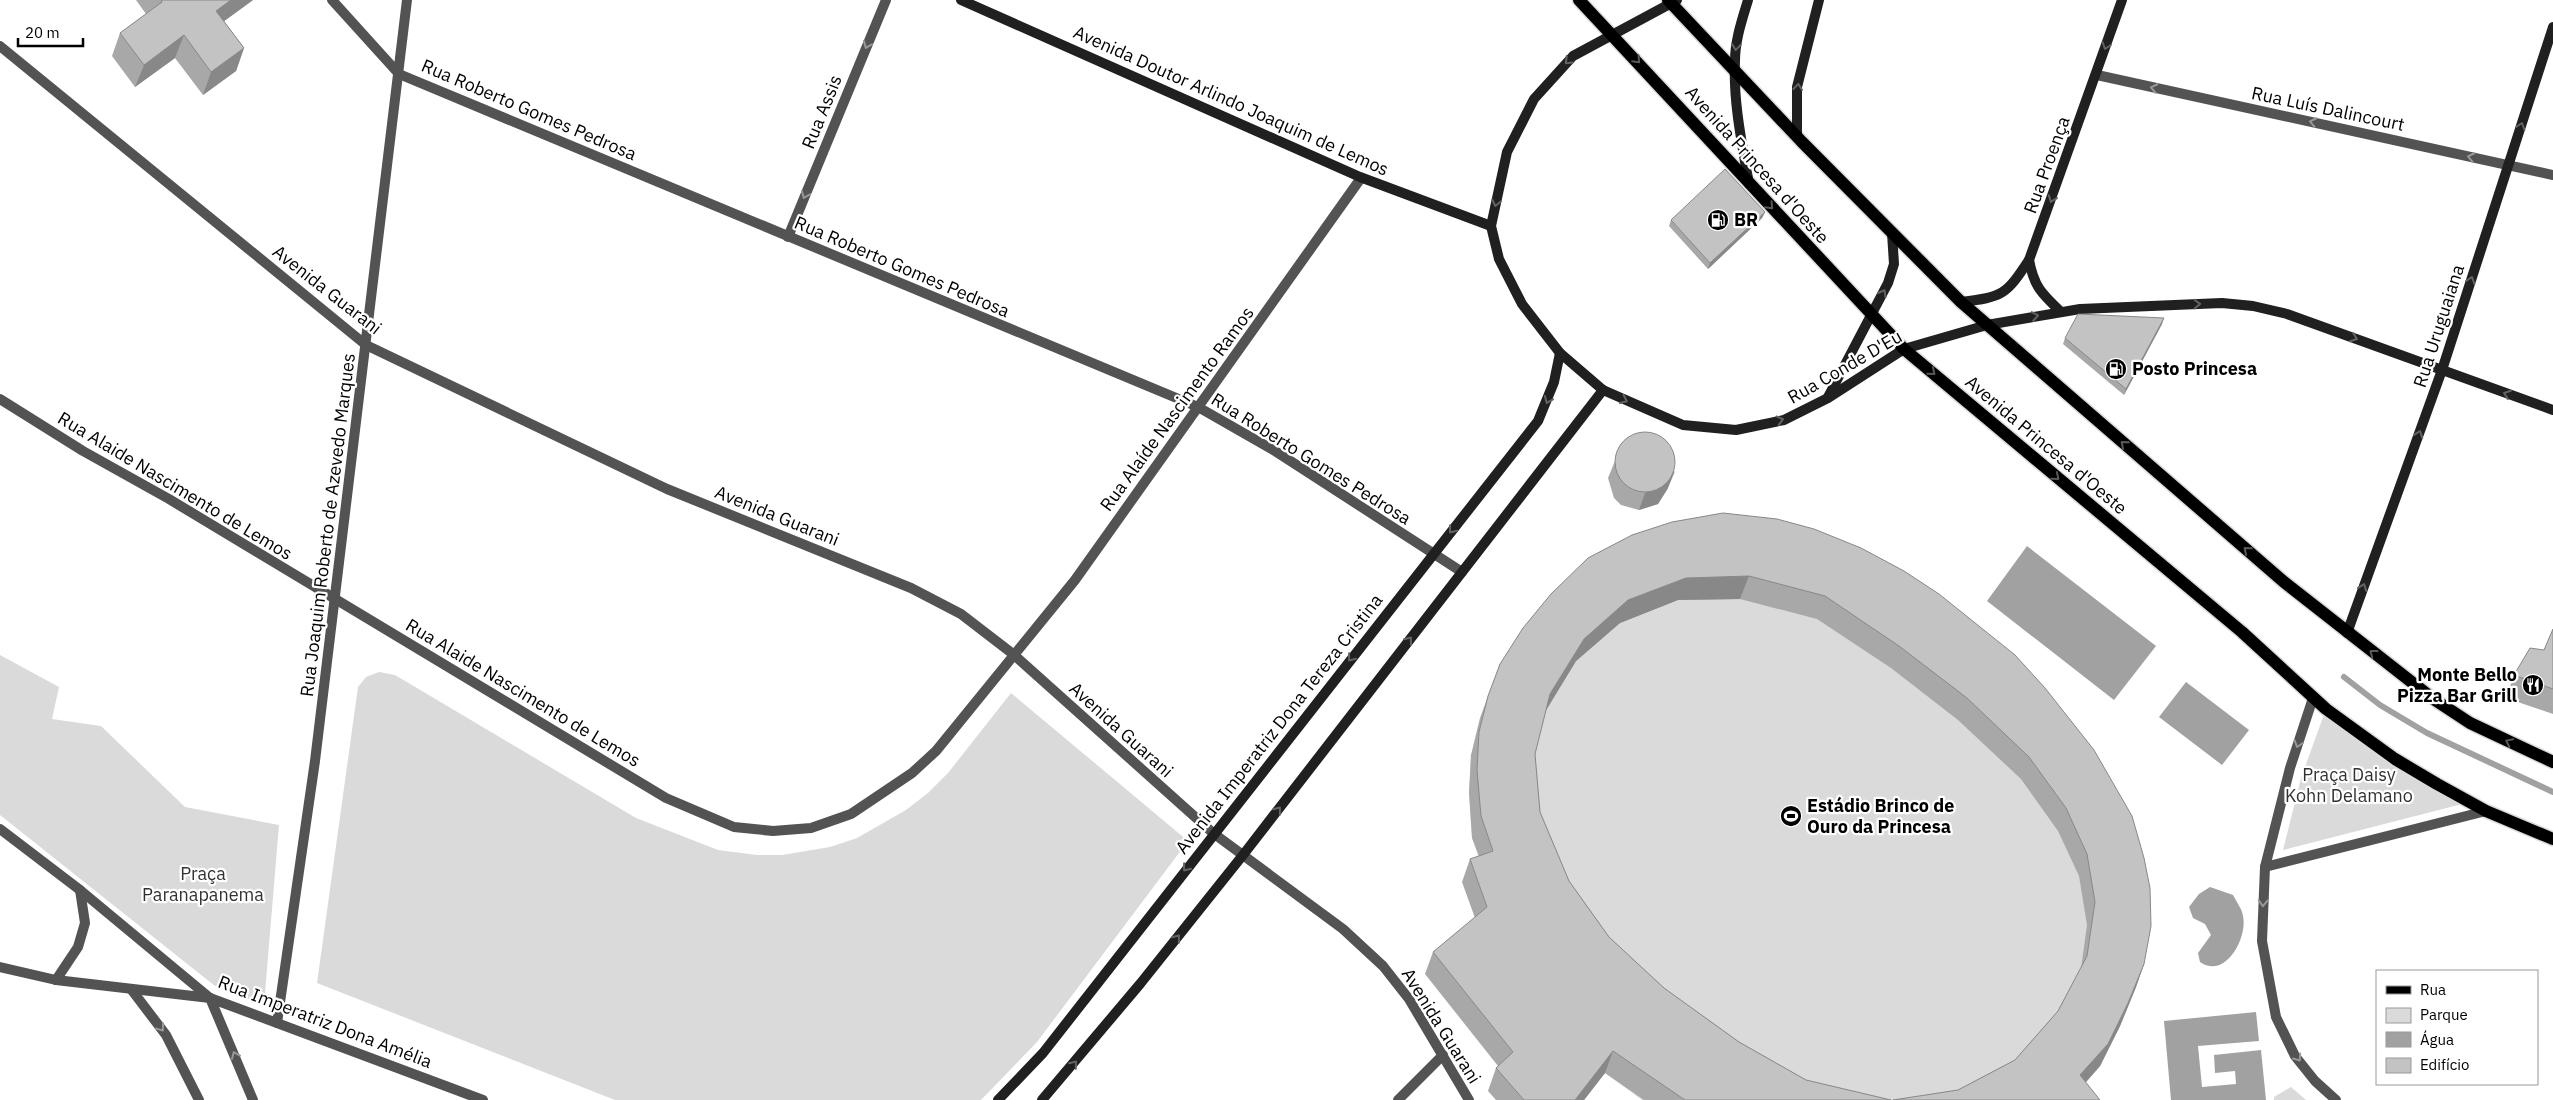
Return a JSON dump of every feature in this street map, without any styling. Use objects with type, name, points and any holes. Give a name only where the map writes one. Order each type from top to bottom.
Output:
[{"type":"main road","name":"Avenida Doutor Arlindo Joaquim de Lemos","points":[[961,0],[1361,178],[1491,226]]},
{"type":"main road","name":"Avenida Princesa d'Oeste","points":[[1578,0],[1614,36],[1870,315],[1904,349],[2242,632],[2313,698],[2395,759],[2486,811],[2553,839]]},
{"type":"main road","points":[[1748,0],[1738,38],[1736,71],[1743,148],[1750,184]]},
{"type":"main road","points":[[1797,136],[1797,87],[1819,0]]},
{"type":"main road","name":"Rua Proença","points":[[1961,302],[1992,298],[2001,294],[2012,286],[2029,260],[2097,75],[2122,0]]},
{"type":"main road","name":"Rua Conde D'Eu","points":[[1672,1],[1614,36],[1573,56],[1534,99],[1507,152],[1491,226],[1499,260],[1522,304],[1560,353],[1603,390],[1683,425],[1736,430],[1784,420],[1828,398],[1904,349],[1987,325],[2080,308],[2222,303],[2253,306],[2287,314],[2553,410]]},
{"type":"main road","points":[[1672,1],[1797,136],[1961,302],[2284,582],[2432,698],[2470,723],[2553,762]]},
{"type":"main road","name":"Rua Uruguaiana","points":[[2347,632],[2442,370],[2553,27]]},
{"type":"main road","points":[[1828,398],[1888,283],[1894,264],[1892,232]]},
{"type":"main road","points":[[2029,260],[2033,280],[2039,290],[2061,312]]},
{"type":"main road","name":"Avenida Imperatriz Dona Tereza Cristina","points":[[998,1100],[1043,1053],[1213,833],[1538,420],[1554,382],[1560,353]]},
{"type":"main road","points":[[1042,1100],[1140,984],[1243,855],[1603,390]]},
{"type":"street","name":"Rua Roberto Gomes Pedrosa","points":[[332,0],[399,74],[1198,407],[1275,451],[1462,572]]},
{"type":"street","name":"Rua Joaquim Roberto de Azevedo Marques","points":[[277,1023],[335,599],[407,0]]},
{"type":"street","name":"Rua Assis","points":[[788,237],[886,0]]},
{"type":"street","name":"Avenida Guarani","points":[[0,46],[366,345],[667,489],[911,588],[961,614],[1013,654],[1213,833],[1343,929],[1383,966],[1409,999],[1468,1100]]},
{"type":"street","name":"Rua Luís Dalincourt","points":[[2097,75],[2553,175]]},
{"type":"street","name":"Rua Alaíde Nascimento Ramos","points":[[1013,654],[1075,580],[1361,178]]},
{"type":"street","name":"Rua Alaide Nascimento de Lemos","points":[[0,399],[82,451],[169,499],[666,798],[734,827],[773,831],[811,828],[851,814],[904,779],[936,751],[1013,654]]},
{"type":"street","points":[[2313,698],[2290,768],[2265,867],[2262,941],[2276,1017],[2295,1056],[2315,1081],[2336,1100]]},
{"type":"street","points":[[2265,867],[2486,811]]},
{"type":"street","name":"Rua Imperatriz Dona Amélia","points":[[0,829],[80,890],[210,998],[483,1100]]},
{"type":"street","points":[[56,980],[78,947],[85,923],[80,890]]},
{"type":"street","points":[[0,968],[56,980],[210,998],[253,1100]]},
{"type":"street","points":[[131,989],[166,1035],[199,1100]]},
{"type":"street","points":[[1398,1100],[1443,1055]]},
{"type":"green space","name":"Estádio Brinco de Ouro da Princesa","points":[[1580,581],[1896,594],[2142,948],[2136,987],[2120,1026],[2100,1066],[2070,1100],[1642,1100],[1605,1073],[1484,873],[1472,838],[1469,793],[1471,755]]},
{"type":"green space","name":"Praça Paranapanema","points":[[0,655],[59,687],[52,719],[101,726],[185,807],[279,825],[264,1005],[215,986],[0,815]]},
{"type":"green space","points":[[379,672],[395,675],[636,818],[718,850],[757,855],[782,855],[830,847],[857,838],[906,810],[928,793],[948,773],[1011,693],[1188,841],[1037,1042],[981,1100],[615,1100],[317,983],[358,687],[366,677]]},
{"type":"green space","name":"Praça Daisy Kohn Delamano","points":[[2326,709],[2470,802],[2283,850],[2301,778]]},
{"type":"green space","points":[[2291,1087],[2306,1100],[2274,1100],[2274,1097]]},
{"type":"water","points":[[2027,546],[2156,646],[2114,700],[1987,601]]},
{"type":"water","points":[[2186,682],[2249,730],[2222,765],[2159,717]]},
{"type":"water","points":[[2210,887],[2233,895],[2242,913],[2244,925],[2242,935],[2233,954],[2218,966],[2209,966],[2200,962],[2198,953],[2211,935],[2205,924],[2193,918],[2189,907],[2199,894]]},
{"type":"water","points":[[2256,1012],[2259,1041],[2198,1046],[2202,1087],[2236,1084],[2235,1071],[2215,1073],[2214,1055],[2261,1050],[2266,1100],[2171,1100],[2164,1021]]},
{"type":"building","points":[[161,0],[231,0],[216,11],[244,48],[211,72],[184,35],[144,65],[120,33],[162,2]]},
{"type":"building","name":"BR","points":[[1725,169],[1765,212],[1710,263],[1671,220]]},
{"type":"building","name":"Posto Princesa","points":[[2078,314],[2164,318],[2126,389],[2065,338]]},
{"type":"building","points":[[1645,432],[1661,437],[1666,441],[1670,446],[1675,462],[1670,478],[1666,483],[1661,487],[1645,492],[1629,487],[1624,483],[1620,478],[1615,462],[1620,446],[1624,441],[1629,437]]},
{"type":"building","points":[[1723,513],[1777,519],[1814,529],[1861,548],[1904,571],[1939,594],[2015,655],[2045,688],[2094,750],[2132,816],[2150,888],[2151,926],[2144,964],[2128,1003],[2108,1044],[2080,1075],[2100,1100],[1893,1100],[1958,1090],[2015,1060],[2058,1011],[2087,956],[2095,902],[2087,854],[2066,808],[2029,757],[1967,698],[1899,646],[1825,596],[1749,576],[1686,578],[1628,600],[1584,639],[1550,694],[1535,754],[1540,812],[1569,881],[1609,937],[1664,988],[1739,1042],[1806,1080],[1891,1100],[1685,1100],[1613,1051],[1575,1100],[1524,1100],[1496,1068],[1513,1052],[1433,952],[1487,907],[1470,859],[1493,851],[1481,816],[1477,770],[1479,732],[1488,696],[1500,664],[1523,628],[1551,594],[1588,558],[1632,535],[1672,522]]},
{"type":"building","points":[[2553,629],[2553,689],[2514,675],[2530,648],[2544,650]]},
{"type":"waterway","points":[[2344,677],[2380,705],[2427,733],[2553,792]]},
{"type":"place","name":"BR","points":[[1718,220]]},
{"type":"place","name":"Posto Princesa","points":[[2116,369]]},
{"type":"place","name":"Monte Bello Pizza Bar Grill","points":[[2533,685]]},
{"type":"place","name":"Estádio Brinco de Ouro da Princesa","points":[[1791,816]]}]
